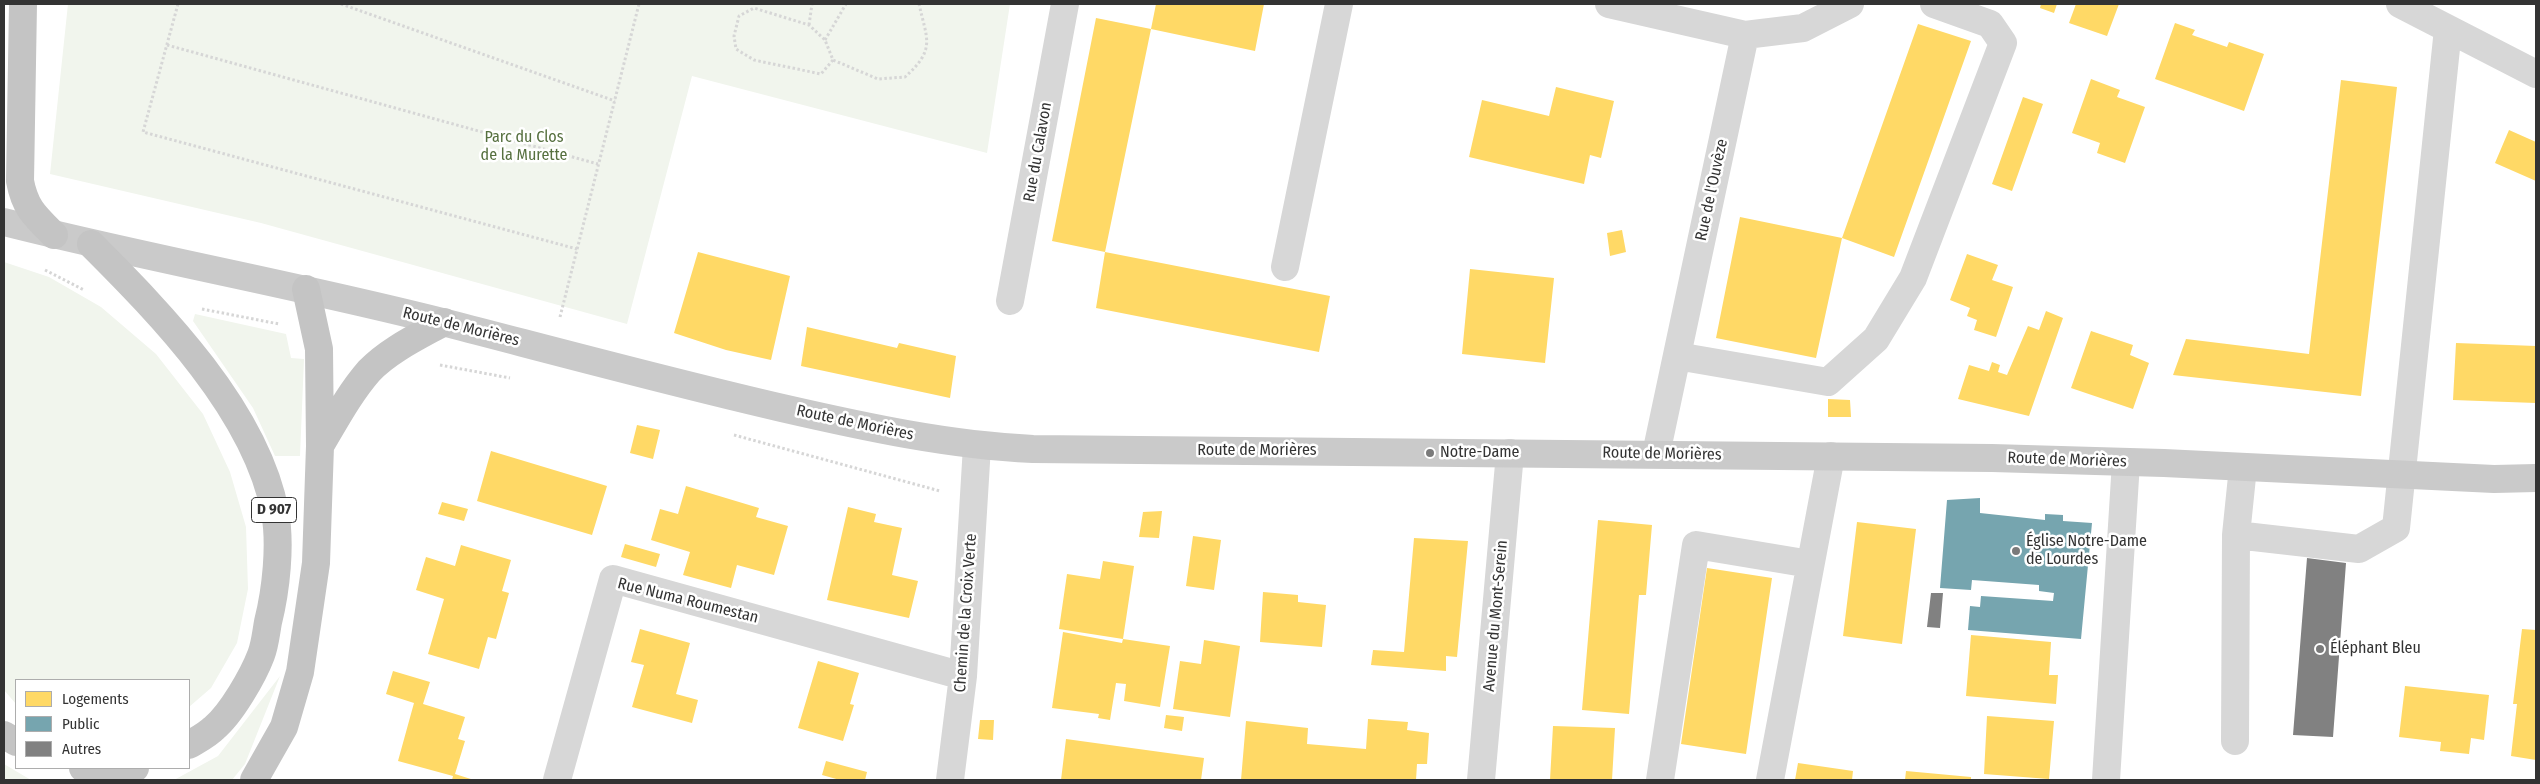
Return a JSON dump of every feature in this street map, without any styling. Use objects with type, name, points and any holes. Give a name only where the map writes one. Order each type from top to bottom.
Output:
[{"type":"highway","points":[[23,4],[20,181],[29,210],[54,235]]},
{"type":"highway","name":"D 907","points":[[91,244],[156,312],[201,365],[245,430],[265,475],[275,513],[276,564],[270,616],[261,654],[243,691],[215,728],[190,744]]},
{"type":"highway","name":"D 907","points":[[254,780],[284,727],[300,672],[316,562],[320,446],[319,348],[306,289]]},
{"type":"highway","name":"D 907","points":[[320,446],[350,395],[370,370],[391,353],[444,322]]},
{"type":"highway","points":[[4,735],[15,741]]},
{"type":"main road","name":"Route de Morières","points":[[4,222],[91,244],[306,289],[444,322],[737,397],[857,425],[977,446],[1060,449],[1831,456],[2126,462],[2403,475],[2536,478]]},
{"type":"street","name":"Rue du Calavon","points":[[1010,301],[1065,4]]},
{"type":"street","points":[[1285,267],[1339,4]]},
{"type":"street","points":[[1609,4],[1745,35],[1804,28],[1850,4]]},
{"type":"street","points":[[1677,356],[1828,382],[1876,339],[1913,278],[2003,43],[1990,24],[1934,4]]},
{"type":"street","points":[[2400,4],[2536,74]]},
{"type":"street","points":[[2236,535],[2359,549],[2396,528],[2448,29]]},
{"type":"street","name":"Rue de l'Ouvèze","points":[[1656,454],[1745,35]]},
{"type":"street","name":"Chemin de la Croix Verte","points":[[950,780],[963,676],[977,446]]},
{"type":"street","name":"Avenue du Mont-Serein","points":[[1481,780],[1510,453]]},
{"type":"street","points":[[1770,780],[1831,456]]},
{"type":"street","points":[[2106,780],[2126,462]]},
{"type":"street","points":[[2235,741],[2236,535],[2243,467]]},
{"type":"street","points":[[1660,780],[1696,545],[1810,564]]},
{"type":"street","name":"Rue Numa Roumestan","points":[[557,780],[613,579],[963,676]]},
{"type":"path","points":[[178,4],[143,132],[577,249]]},
{"type":"path","points":[[341,4],[614,100]]},
{"type":"path","points":[[568,320],[559,317],[639,4]]},
{"type":"path","points":[[809,25],[812,4]]},
{"type":"path","points":[[825,40],[846,4]]},
{"type":"path","points":[[833,60],[821,74],[754,60],[736,49],[734,36],[739,16],[755,6],[809,25],[825,40],[833,60],[878,79],[905,78],[919,64],[928,42],[919,4]]},
{"type":"path","points":[[166,45],[598,164]]},
{"type":"path","points":[[39,269],[86,290]]},
{"type":"path","points":[[156,312],[197,308],[283,325]]},
{"type":"path","points":[[391,353],[424,363],[512,378]]},
{"type":"path","points":[[725,433],[951,494],[973,493]]},
{"type":"green space","name":"Parc du Clos de la Murette","points":[[68,4],[1010,4],[987,153],[692,76],[627,324],[261,223],[50,174]]},
{"type":"green space","points":[[4,262],[49,277],[101,307],[156,354],[203,414],[230,472],[246,527],[248,589],[237,643],[211,688],[190,706],[190,679],[15,679],[15,703],[4,690]]},
{"type":"green space","points":[[195,314],[286,334],[291,358],[304,359],[300,456],[275,456],[253,408],[193,321]]},
{"type":"green space","points":[[280,676],[245,764],[232,780],[174,780],[218,756]]},
{"type":"green space","points":[[4,764],[31,780],[4,780]]},
{"type":"building: Logements","points":[[1156,4],[1264,4],[1255,51],[1151,29]]},
{"type":"building: Logements","points":[[2041,4],[2057,4],[2054,13],[2040,8]]},
{"type":"building: Logements","points":[[2076,4],[2119,4],[2107,36],[2069,23]]},
{"type":"building: Logements","points":[[1096,18],[1151,29],[1105,252],[1052,241]]},
{"type":"building: Logements","points":[[2175,23],[2195,30],[2192,35],[2227,47],[2229,42],[2264,54],[2244,111],[2155,79]]},
{"type":"building: Logements","points":[[1918,24],[1971,41],[1894,257],[1842,238]]},
{"type":"building: Logements","points":[[2091,79],[2120,90],[2117,97],[2145,107],[2125,163],[2097,153],[2100,143],[2072,133]]},
{"type":"building: Logements","points":[[2341,80],[2397,87],[2361,396],[2173,375],[2186,339],[2309,354]]},
{"type":"building: Logements","points":[[1556,87],[1614,101],[1601,158],[1590,155],[1584,184],[1469,157],[1482,100],[1549,116]]},
{"type":"building: Logements","points":[[2023,97],[2043,104],[2012,191],[1992,184]]},
{"type":"building: Logements","points":[[2509,130],[2536,142],[2536,181],[2495,163]]},
{"type":"building: Logements","points":[[1740,217],[1842,238],[1816,358],[1716,338]]},
{"type":"building: Logements","points":[[1622,230],[1626,252],[1610,256],[1607,233]]},
{"type":"building: Logements","points":[[698,252],[790,276],[771,360],[726,350],[674,333]]},
{"type":"building: Logements","points":[[1105,252],[1330,296],[1319,352],[1096,308]]},
{"type":"building: Logements","points":[[1967,254],[1998,265],[1992,280],[2013,287],[1996,337],[1974,330],[1977,320],[1967,316],[1970,308],[1950,300]]},
{"type":"building: Logements","points":[[1470,269],[1554,278],[1545,363],[1462,354]]},
{"type":"building: Logements","points":[[2046,311],[2063,318],[2029,416],[1958,399],[1969,365],[1989,371],[1992,362],[2000,365],[1998,372],[2007,375],[2028,326],[2039,330]]},
{"type":"building: Logements","points":[[807,327],[897,348],[899,343],[956,356],[950,398],[801,366]]},
{"type":"building: Logements","points":[[2091,331],[2133,345],[2130,355],[2149,363],[2133,409],[2071,388]]},
{"type":"building: Logements","points":[[2456,343],[2536,346],[2536,403],[2453,400]]},
{"type":"building: Logements","points":[[1828,399],[1850,400],[1851,417],[1828,417]]},
{"type":"building: Logements","points":[[637,425],[660,430],[653,459],[630,453]]},
{"type":"building: Logements","points":[[491,451],[607,486],[592,535],[477,501]]},
{"type":"building: Logements","points":[[686,486],[759,508],[756,517],[788,526],[774,575],[737,565],[731,588],[683,575],[690,552],[651,540],[660,509],[678,514]]},
{"type":"building: Logements","points":[[442,502],[468,509],[464,521],[438,514]]},
{"type":"building: Logements","points":[[848,507],[876,514],[874,522],[902,528],[892,575],[918,581],[909,618],[827,600]]},
{"type":"building: Logements","points":[[1162,511],[1159,538],[1139,537],[1143,512]]},
{"type":"building: Logements","points":[[1598,520],[1652,525],[1646,595],[1639,595],[1629,714],[1582,710]]},
{"type":"building: Logements","points":[[1857,522],[1916,529],[1902,644],[1843,636]]},
{"type":"building: Logements","points":[[1193,536],[1221,540],[1214,590],[1186,586]]},
{"type":"building: Logements","points":[[1414,538],[1468,541],[1457,657],[1446,656],[1446,671],[1371,665],[1373,650],[1404,652]]},
{"type":"building: Logements","points":[[625,544],[660,554],[656,567],[621,557]]},
{"type":"building: Logements","points":[[461,545],[511,560],[502,591],[509,593],[496,639],[488,637],[479,669],[428,654],[444,599],[416,590],[426,557],[455,566]]},
{"type":"building: Logements","points":[[1103,561],[1134,566],[1123,639],[1059,629],[1067,574],[1100,579]]},
{"type":"building: Logements","points":[[1707,568],[1772,578],[1746,754],[1681,744]]},
{"type":"building: Logements","points":[[1263,592],[1298,595],[1298,602],[1326,605],[1322,647],[1260,642]]},
{"type":"building: Logements","points":[[640,629],[690,643],[676,694],[698,700],[692,723],[632,707],[644,665],[631,662]]},
{"type":"building: Logements","points":[[2522,629],[2536,630],[2536,760],[2511,756],[2517,704],[2513,704]]},
{"type":"building: Logements","points":[[1063,632],[1122,643],[1123,639],[1170,646],[1160,707],[1124,701],[1126,684],[1116,683],[1110,720],[1098,718],[1099,714],[1052,708]]},
{"type":"building: Logements","points":[[1971,635],[2051,642],[2049,675],[2058,675],[2056,704],[1966,696]]},
{"type":"building: Logements","points":[[1204,640],[1240,646],[1230,717],[1173,709],[1180,661],[1201,664]]},
{"type":"building: Logements","points":[[818,661],[859,673],[850,704],[854,705],[843,741],[798,728]]},
{"type":"building: Logements","points":[[393,671],[430,682],[423,704],[465,717],[458,739],[465,741],[455,774],[474,780],[452,780],[453,776],[398,761],[414,703],[386,694]]},
{"type":"building: Logements","points":[[2405,686],[2489,695],[2484,740],[2471,738],[2469,754],[2440,751],[2441,742],[2399,737]]},
{"type":"building: Logements","points":[[1166,715],[1184,717],[1182,731],[1164,728]]},
{"type":"building: Logements","points":[[1987,716],[2054,721],[2049,779],[1984,774]]},
{"type":"building: Logements","points":[[1368,719],[1408,722],[1407,730],[1429,733],[1427,764],[1417,764],[1416,780],[1241,780],[1246,721],[1308,728],[1307,744],[1366,749]]},
{"type":"building: Logements","points":[[980,720],[994,720],[993,740],[978,739]]},
{"type":"building: Logements","points":[[1553,726],[1615,728],[1612,780],[1550,780]]},
{"type":"building: Logements","points":[[1066,739],[1204,758],[1201,780],[1061,780]]},
{"type":"building: Logements","points":[[826,761],[867,772],[865,780],[840,780],[822,775]]},
{"type":"building: Logements","points":[[1798,763],[1853,771],[1852,780],[1795,780]]},
{"type":"building: Logements","points":[[1906,771],[1971,777],[1971,780],[1905,780]]},
{"type":"building: Public","name":"Église Notre-Dame de Lourdes","points":[[1980,498],[1980,513],[2045,520],[2045,514],[2063,515],[2063,521],[2092,523],[2081,639],[1968,630],[1970,606],[1980,607],[1981,596],[2053,601],[2054,593],[2039,591],[2039,585],[1972,580],[1971,590],[1940,588],[1947,500]]},
{"type":"building: Autres","name":"Éléphant Bleu","points":[[2307,558],[2346,563],[2333,737],[2293,735]]},
{"type":"building: Autres","points":[[1931,593],[1943,593],[1940,628],[1927,627]]},
{"type":"place","name":"Notre-Dame","points":[[1430,453]]},
{"type":"place","name":"Église Notre-Dame de Lourdes","points":[[2016,551]]},
{"type":"place","name":"Éléphant Bleu","points":[[2320,649]]}]
